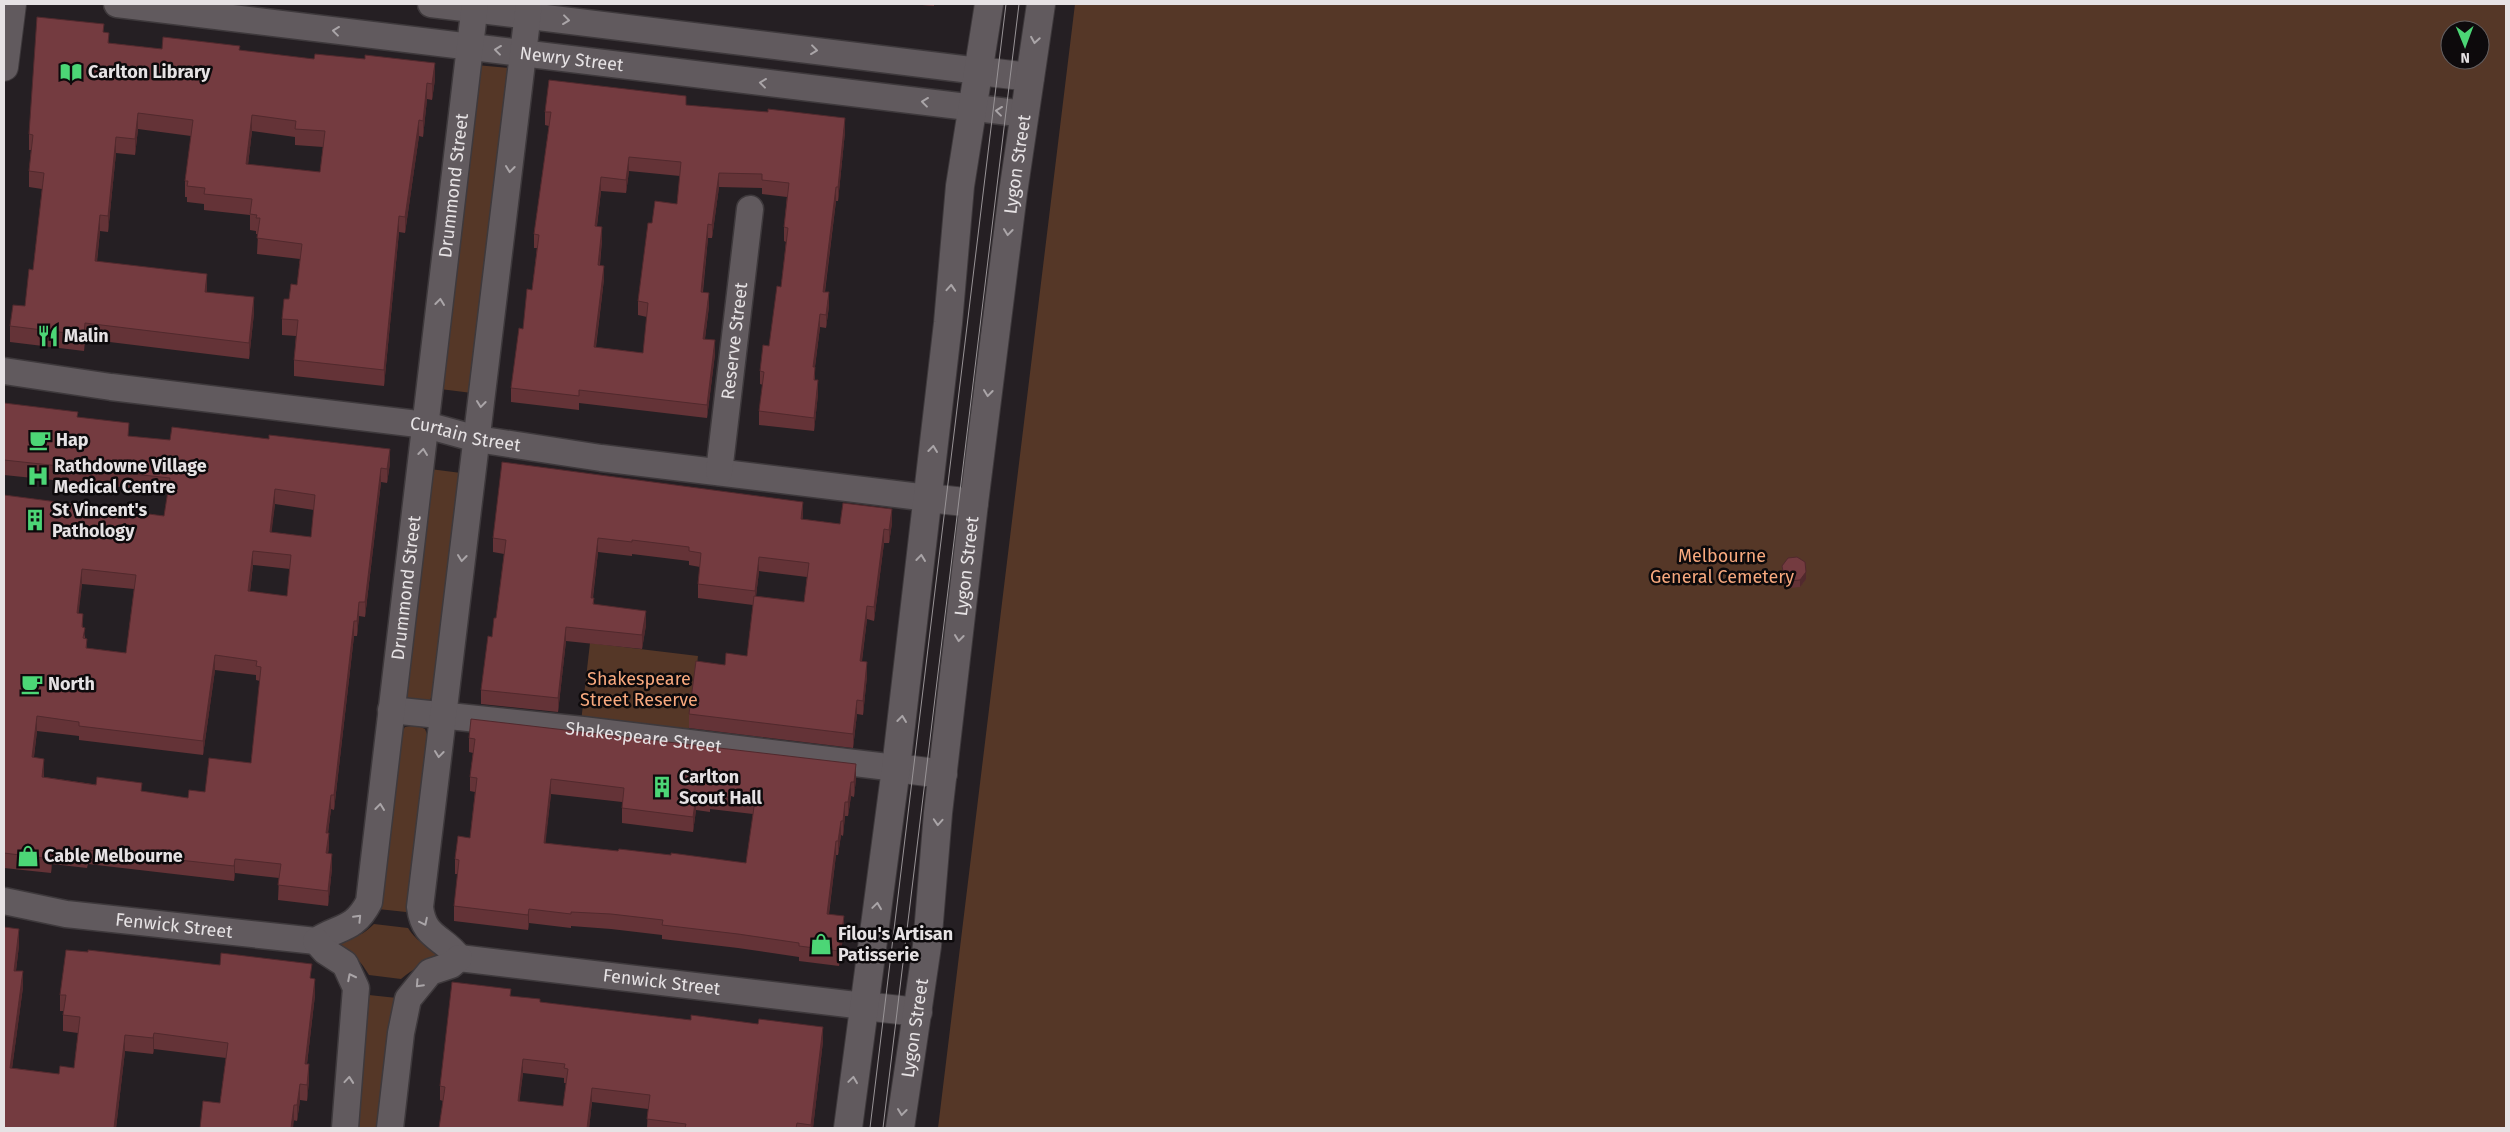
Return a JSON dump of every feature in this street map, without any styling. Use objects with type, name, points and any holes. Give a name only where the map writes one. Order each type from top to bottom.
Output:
[{"type":"street","points":[[4,67],[12,4]]},
{"type":"street","name":"Newry Street","points":[[117,4],[150,6],[1025,114]]},
{"type":"street","points":[[431,4],[528,9],[1030,77]]},
{"type":"street","points":[[848,1128],[896,768],[948,323],[956,227],[989,4]]},
{"type":"street","name":"Lygon Street","points":[[900,1128],[927,946],[943,774],[974,503],[1012,202],[1041,4]]},
{"type":"street","name":"Drummond Street","points":[[316,941],[326,934],[349,927],[363,914],[368,902],[475,6]]},
{"type":"street","points":[[390,1128],[401,1033],[408,999],[430,972],[450,965],[459,958],[453,949],[434,938],[422,920],[420,907],[528,9]]},
{"type":"street","name":"Reserve Street","points":[[719,472],[750,209]]},
{"type":"street","name":"Curtain Street","points":[[4,371],[426,425],[477,439],[601,458],[928,498]]},
{"type":"street","points":[[928,498],[974,503]]},
{"type":"street","name":"Shakespeare Street","points":[[391,710],[896,768]]},
{"type":"street","points":[[896,768],[943,774]]},
{"type":"street","name":"Fenwick Street","points":[[4,901],[33,909]]},
{"type":"street","name":"Fenwick Street","points":[[4,908],[33,909],[316,941]]},
{"type":"street","points":[[316,941],[325,951],[344,964],[356,988],[345,1128]]},
{"type":"street","name":"Fenwick Street","points":[[459,958],[864,1006]]},
{"type":"street","points":[[864,1006],[918,1012]]},
{"type":"green space","name":"Melbourne General Cemetery","points":[[1075,4],[2506,4],[2506,1128],[938,1128]]},
{"type":"green space","points":[[476,65],[509,68],[472,393],[440,389]]},
{"type":"green space","points":[[430,469],[461,473],[433,694],[430,700],[418,702],[407,697],[405,691]]},
{"type":"green space","name":"Shakespeare Street Reserve","points":[[590,643],[698,656],[688,735],[581,722]]},
{"type":"green space","points":[[416,725],[425,729],[428,737],[406,912],[378,909],[400,735],[405,727]]},
{"type":"green space","points":[[374,924],[408,928],[424,944],[445,951],[444,963],[431,963],[420,966],[401,979],[369,975],[355,957],[333,950],[334,938],[356,936],[365,932]]},
{"type":"green space","points":[[369,995],[397,998],[383,1128],[354,1128]]},
{"type":"building","points":[[37,17],[104,24],[103,32],[109,33],[108,43],[162,49],[163,37],[240,46],[239,50],[314,59],[315,54],[365,59],[365,55],[435,63],[432,84],[427,83],[423,121],[419,120],[405,217],[399,216],[384,370],[294,360],[298,320],[282,319],[284,299],[289,299],[291,284],[297,285],[302,244],[257,238],[260,218],[256,218],[257,215],[250,214],[252,199],[204,194],[205,188],[187,186],[188,181],[185,181],[193,120],[138,113],[135,139],[116,137],[108,216],[100,215],[95,261],[207,274],[205,292],[254,297],[249,343],[85,323],[84,335],[10,326],[13,305],[25,306],[29,269],[33,270],[44,173],[29,171],[33,135],[29,134]],"holes":[[[252,115],[296,121],[295,129],[325,131],[320,172],[246,164]]]},
{"type":"building","points":[[549,80],[686,96],[686,105],[768,112],[768,109],[845,118],[838,187],[836,187],[823,292],[829,292],[826,315],[820,314],[813,367],[815,367],[814,380],[818,380],[814,418],[759,411],[764,372],[760,371],[763,345],[769,346],[777,286],[781,287],[788,228],[784,227],[789,183],[762,180],[762,174],[719,173],[712,225],[708,224],[701,292],[709,293],[703,339],[715,340],[707,405],[579,390],[579,396],[511,388],[519,328],[523,329],[527,289],[532,290],[539,235],[534,234],[551,112],[545,112]],"holes":[[[629,157],[681,162],[677,204],[655,201],[652,223],[648,223],[638,301],[648,303],[643,353],[594,347],[604,266],[598,265],[602,227],[595,226],[601,177],[626,180]]]},
{"type":"building","points":[[4,403],[78,412],[77,417],[129,423],[128,436],[170,440],[172,427],[269,439],[269,435],[390,449],[387,469],[381,468],[365,602],[359,602],[357,621],[354,621],[334,795],[331,795],[326,833],[329,833],[326,853],[332,854],[328,891],[278,885],[281,864],[235,859],[234,866],[88,850],[87,854],[52,849],[51,859],[4,853],[4,495],[164,516],[170,478],[4,460]],"holes":[[[275,489],[315,495],[311,537],[270,532]],[[253,551],[291,555],[287,596],[248,591]],[[82,569],[136,575],[126,653],[86,648],[87,639],[83,638],[85,628],[82,627],[83,614],[77,613]],[[215,655],[257,661],[256,666],[261,667],[251,763],[209,758],[205,792],[189,790],[188,798],[141,791],[142,783],[97,777],[96,785],[42,777],[44,759],[32,757],[37,716],[79,722],[79,726],[203,741]]]},
{"type":"building","points":[[502,462],[803,502],[801,519],[840,524],[843,503],[892,509],[889,530],[884,529],[874,607],[867,606],[860,661],[867,662],[863,701],[857,700],[853,734],[689,714],[696,661],[725,665],[726,653],[747,656],[754,596],[804,602],[809,563],[759,557],[755,591],[698,584],[701,553],[689,551],[689,547],[632,540],[632,542],[598,538],[591,598],[594,598],[593,604],[646,611],[642,635],[566,627],[558,698],[481,690],[488,636],[492,637],[494,618],[496,618],[506,540],[493,538]]},
{"type":"building","points":[[1797,557],[1805,562],[1806,572],[1800,580],[1790,581],[1784,576],[1782,566],[1788,558]]},
{"type":"building","points":[[471,719],[856,764],[854,782],[851,782],[848,802],[845,802],[843,821],[841,821],[838,841],[836,841],[827,914],[844,916],[839,951],[799,946],[799,943],[738,934],[662,925],[663,920],[611,914],[571,912],[571,914],[529,909],[528,915],[454,906],[459,860],[455,859],[458,836],[470,838],[477,778],[470,777],[475,739],[469,738]],"holes":[[[551,779],[624,788],[622,808],[693,817],[696,796],[710,798],[710,795],[755,800],[746,863],[671,853],[671,855],[619,849],[618,851],[544,843]]]},
{"type":"building","points":[[4,927],[19,929],[14,971],[23,971],[10,1068],[59,1074],[60,1066],[74,1068],[80,1017],[63,1015],[66,995],[60,995],[66,950],[88,952],[88,950],[220,965],[221,953],[312,964],[310,978],[315,979],[305,1064],[309,1064],[307,1085],[300,1084],[297,1105],[294,1105],[291,1128],[200,1128],[203,1101],[220,1103],[228,1043],[154,1033],[153,1038],[125,1035],[114,1128],[4,1128]]},
{"type":"building","points":[[452,982],[511,989],[510,996],[540,999],[540,1002],[691,1020],[691,1015],[758,1024],[759,1019],[823,1027],[811,1125],[797,1123],[796,1128],[685,1128],[686,1124],[647,1119],[650,1095],[592,1088],[587,1128],[439,1128],[445,1087],[440,1086]],"holes":[[[523,1059],[565,1064],[564,1068],[568,1069],[563,1106],[518,1101]]]},
{"type":"tram line","points":[[870,1128],[1006,4]]},
{"type":"tram line","points":[[883,1128],[1019,4]]},
{"type":"place","name":"Carlton Library","points":[[71,72]]},
{"type":"place","name":"Malin","points":[[48,336]]},
{"type":"place","name":"Hap","points":[[40,440]]},
{"type":"place","name":"Rathdowne Village Medical Centre","points":[[38,476]]},
{"type":"place","name":"St Vincent's Pathology","points":[[35,520]]},
{"type":"place","name":"North","points":[[32,684]]},
{"type":"place","name":"Carlton Scout Hall","points":[[662,787]]},
{"type":"place","name":"Cable Melbourne","points":[[28,856]]},
{"type":"place","name":"Filou's Artisan Patisserie","points":[[821,944]]}]
